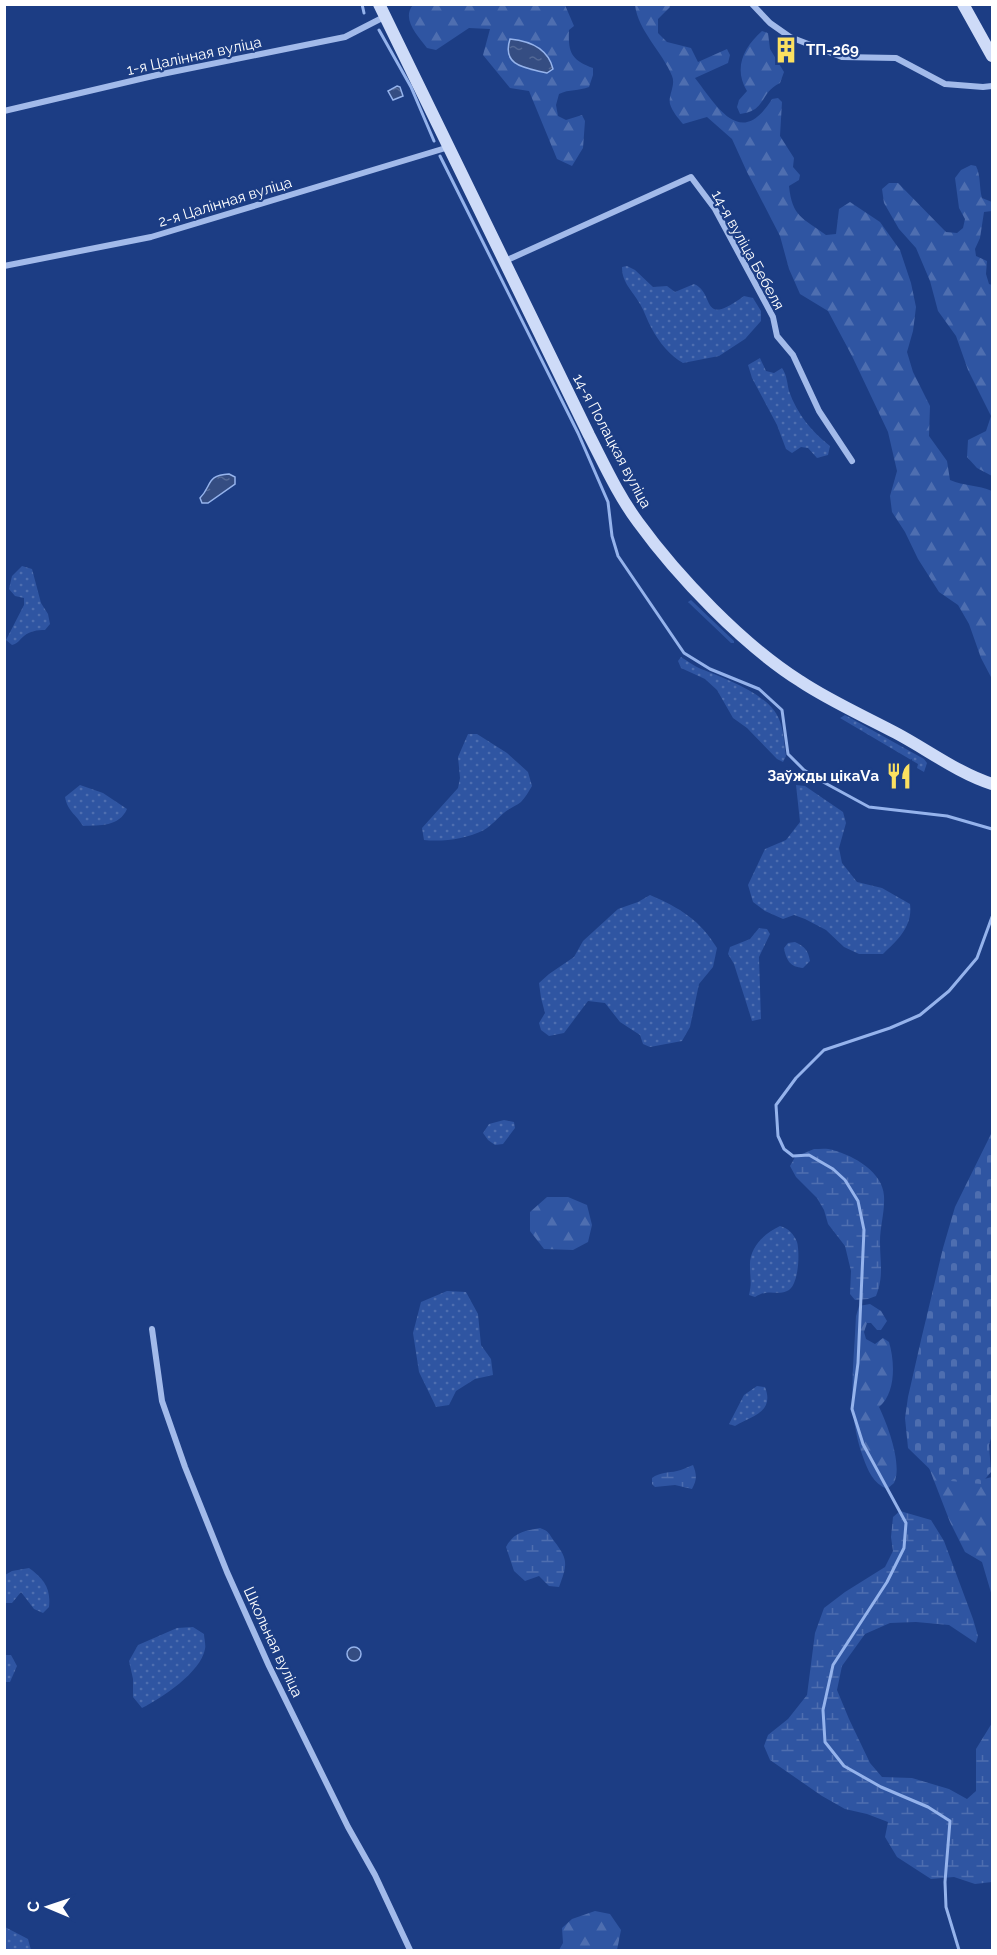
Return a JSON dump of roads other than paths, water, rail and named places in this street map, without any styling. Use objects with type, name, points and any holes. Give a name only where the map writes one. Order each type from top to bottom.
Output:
[{"type":"main road","name":"14-я Полацкая вуліца","points":[[379,4],[614,484],[637,522],[684,577],[768,659],[800,682],[967,773],[993,784]]},
{"type":"main road","points":[[963,4],[993,56]]},
{"type":"street","points":[[752,4],[766,19],[790,37],[843,57],[896,58],[945,84],[993,86]]},
{"type":"street","name":"1-я Цалінная вуліца","points":[[4,111],[157,75],[345,37],[384,17]]},
{"type":"street","name":"2-я Цалінная вуліца","points":[[4,266],[151,237],[449,146]]},
{"type":"street","name":"14-я вуліца Бебеля","points":[[505,261],[691,177],[715,209],[773,317],[777,336],[793,356],[819,411],[852,461]]},
{"type":"street","name":"Школьная вуліца","points":[[152,1329],[162,1401],[185,1467],[227,1572],[269,1666],[348,1827],[375,1875],[410,1950]]},
{"type":"water","points":[[510,39],[537,47],[547,56],[553,69],[547,73],[518,65],[512,61],[508,48]]},
{"type":"water","points":[[397,86],[400,87],[403,96],[393,100],[388,91]]},
{"type":"water","points":[[229,474],[235,477],[235,484],[208,503],[202,503],[200,498],[210,482],[216,476]]},
{"type":"water","points":[[351,1647],[357,1647],[361,1654],[357,1661],[351,1661],[347,1657],[347,1651]]},
{"type":"waterway","points":[[362,4],[364,13]]},
{"type":"waterway","points":[[379,30],[411,87],[434,141]]},
{"type":"waterway","points":[[440,156],[578,433],[608,502],[612,536],[618,556],[684,653],[710,669],[759,689],[782,710],[788,754],[804,770],[825,783],[869,807],[947,816],[992,829]]},
{"type":"waterway","points":[[959,1950],[946,1907],[945,1882],[950,1821],[928,1807],[881,1787],[844,1766],[825,1742],[823,1710],[833,1665],[887,1582],[904,1548],[906,1523],[863,1444],[852,1409],[858,1363],[864,1230],[858,1201],[845,1180],[833,1169],[809,1155],[793,1156],[784,1149],[778,1136],[776,1105],[796,1078],[824,1050],[890,1028],[920,1015],[949,991],[977,958],[992,917]]},
{"type":"place","name":"ТП-269","points":[[786,50]]},
{"type":"place","name":"Заўжды цікаVа","points":[[899,776]]}]
